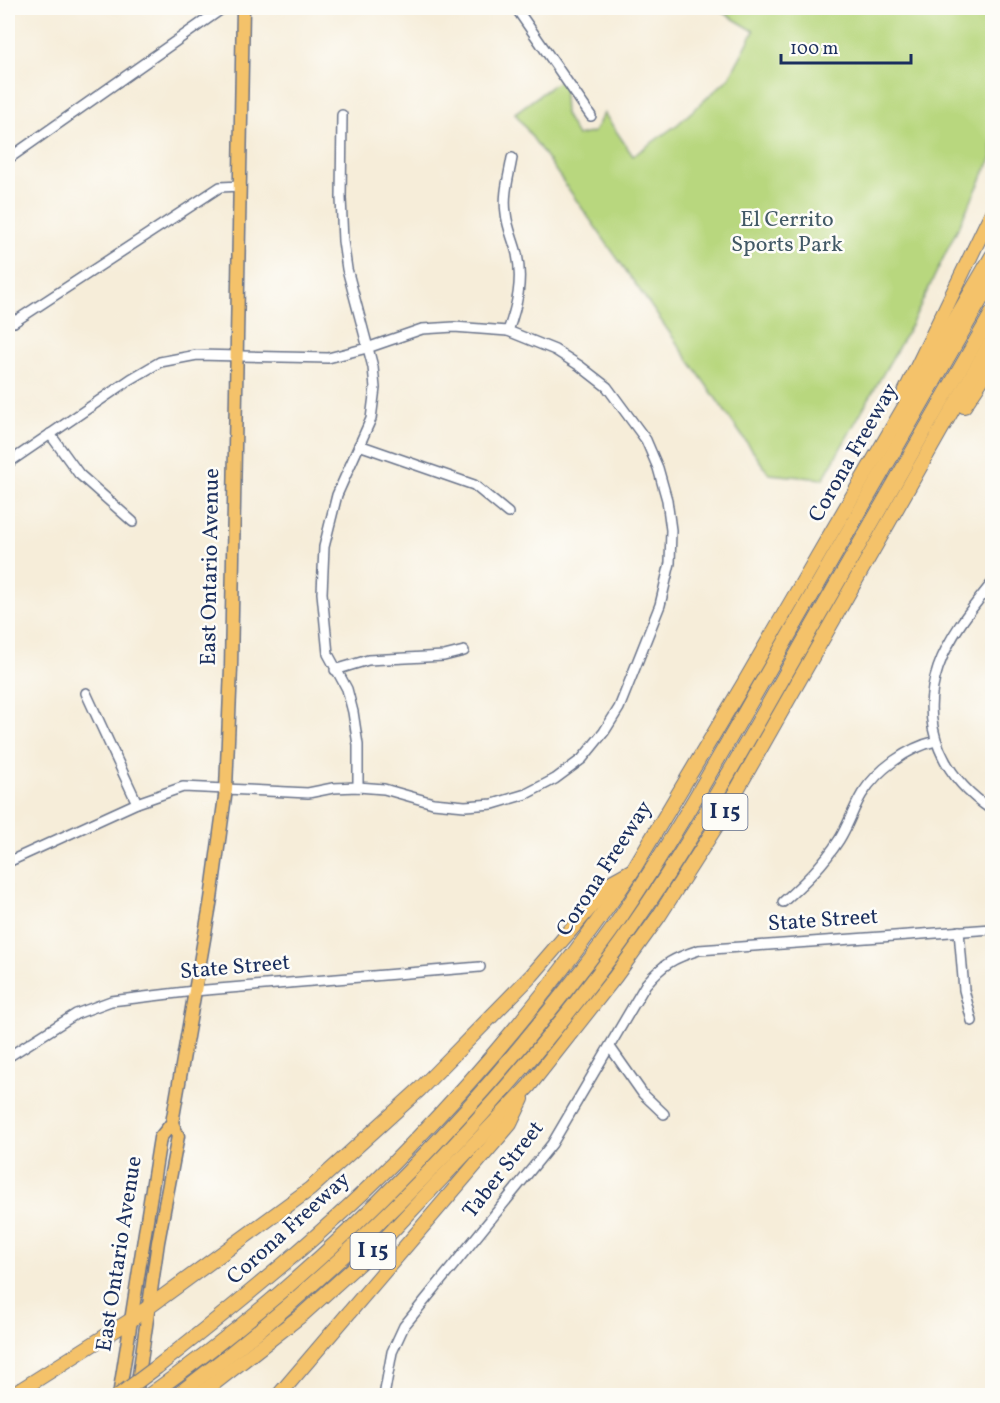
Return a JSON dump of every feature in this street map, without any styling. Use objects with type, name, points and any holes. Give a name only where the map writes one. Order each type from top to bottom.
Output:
[{"type":"highway","points":[[855,494],[993,212]]},
{"type":"highway","name":"Corona Freeway","points":[[118,1395],[157,1367],[295,1254],[407,1150],[514,1031],[553,982],[633,870],[993,256]]},
{"type":"highway","points":[[151,1394],[212,1348],[272,1298],[385,1196],[496,1076],[615,925],[675,831],[993,280]]},
{"type":"highway","points":[[176,1395],[292,1303],[352,1249],[437,1164],[523,1068],[599,972],[666,874],[726,780],[993,313]]},
{"type":"highway","name":"I 15","points":[[198,1395],[303,1314],[376,1248],[529,1086],[615,977],[711,835],[993,340]]},
{"type":"highway","points":[[892,519],[993,364]]},
{"type":"highway","points":[[11,1395],[131,1320],[310,1188],[420,1089],[524,983],[613,881],[633,870]]},
{"type":"highway","points":[[278,1395],[510,1124],[529,1086]]},
{"type":"main road","name":"East Ontario Avenue","points":[[118,1395],[152,1178],[160,1138],[172,1124],[211,899],[226,789],[231,656],[243,8]]},
{"type":"main road","name":"East Ontario Avenue","points":[[136,1395],[162,1219],[178,1136],[172,1124]]},
{"type":"main road","points":[[152,1178],[161,1186],[162,1219]]},
{"type":"street","points":[[8,159],[223,8]]},
{"type":"street","points":[[516,8],[591,116]]},
{"type":"street","points":[[342,115],[343,241],[347,269],[373,367],[375,388],[371,419],[337,495],[324,547],[322,593],[324,634],[328,654],[346,689],[353,712],[358,745],[358,787]]},
{"type":"street","points":[[508,332],[517,306],[520,284],[518,257],[506,214],[505,195],[512,158]]},
{"type":"street","points":[[8,312],[14,322],[220,187],[241,186]]},
{"type":"street","points":[[8,463],[131,379],[160,362],[197,355],[328,358],[367,348],[422,329],[454,327],[508,332],[555,350],[607,387],[646,440],[668,500],[670,530],[670,563],[660,605],[619,708],[604,732],[582,759],[555,779],[526,794],[493,804],[465,806],[433,803],[384,789],[358,787],[333,788],[308,793],[183,787],[137,802],[8,862]]},
{"type":"street","points":[[50,434],[79,474],[133,522]]},
{"type":"street","points":[[359,446],[474,485],[508,513]]},
{"type":"street","points":[[993,584],[969,612],[951,641],[938,669],[932,702],[932,721],[936,741],[945,764],[958,782],[977,800],[993,810]]},
{"type":"street","points":[[335,670],[368,660],[444,656],[465,651]]},
{"type":"street","points":[[86,693],[137,802]]},
{"type":"street","points":[[783,902],[818,870],[840,839],[863,794],[880,772],[901,756],[936,741]]},
{"type":"street","name":"State Street","points":[[661,967],[676,957],[699,950],[993,928]]},
{"type":"street","points":[[958,931],[964,990],[972,1021]]},
{"type":"street","name":"State Street","points":[[8,1057],[76,1014],[111,1000],[480,967]]},
{"type":"street","name":"Taber Street","points":[[384,1395],[392,1352],[404,1326],[552,1144],[646,984],[661,967]]},
{"type":"street","points":[[609,1047],[643,1094],[664,1114]]},
{"type":"green space","name":"El Cerrito Sports Park","points":[[715,8],[992,8],[992,157],[911,325],[823,479],[769,474],[515,113],[563,78],[565,114],[577,136],[594,132],[604,113],[633,156],[678,124],[729,78],[754,31]]}]
